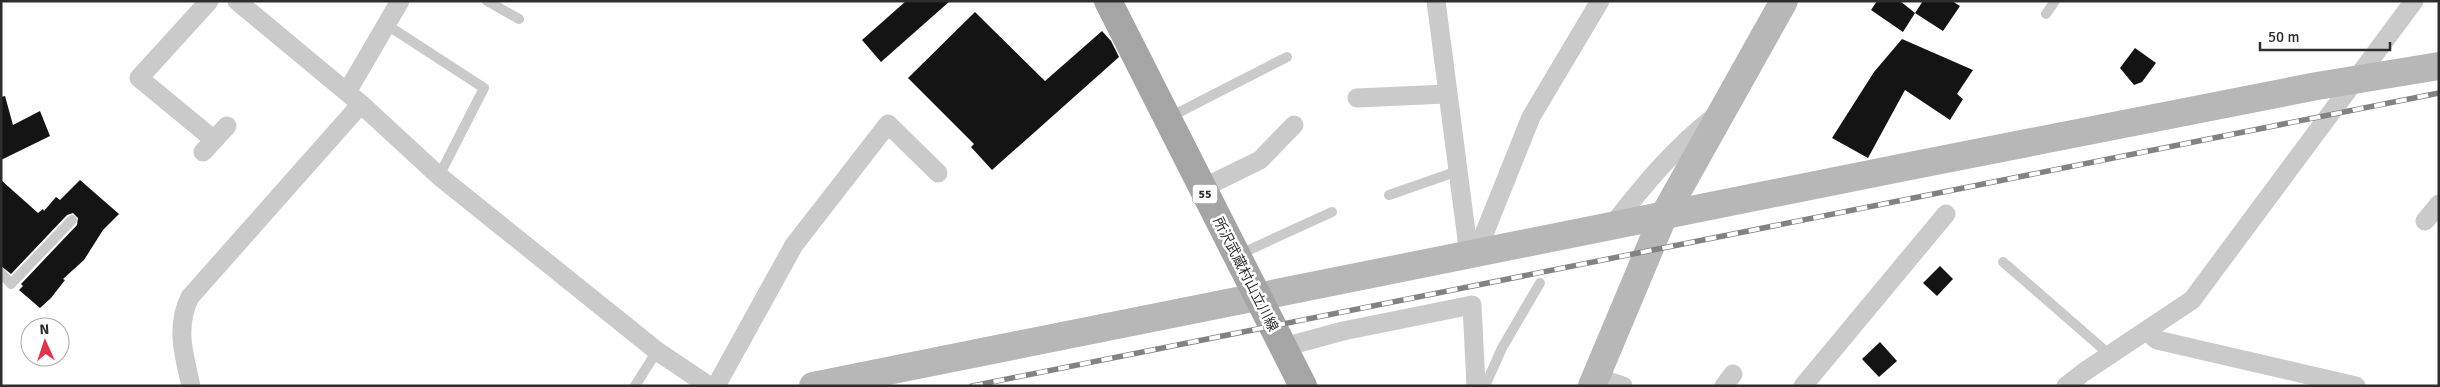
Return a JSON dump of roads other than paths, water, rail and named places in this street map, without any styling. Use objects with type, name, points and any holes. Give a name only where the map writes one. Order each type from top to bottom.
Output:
[{"type":"main road","name":"所沢武蔵村山立川線","points":[[1108,1],[1302,386]]},
{"type":"street","points":[[209,1],[138,78],[208,145],[227,126]]},
{"type":"street","points":[[237,1],[361,104],[438,176],[657,351],[709,386]]},
{"type":"street","points":[[347,92],[400,1]]},
{"type":"street","points":[[1436,1],[1446,94],[1472,254]]},
{"type":"street","points":[[1472,254],[1531,118],[1600,1]]},
{"type":"street","points":[[1623,386],[1594,381],[1663,217],[1784,1]]},
{"type":"street","points":[[2066,386],[2089,379],[2110,355],[2192,300],[2414,1]]},
{"type":"street","points":[[813,386],[1910,166],[2354,80],[2439,66]]},
{"type":"street","points":[[1357,98],[1446,94]]},
{"type":"street","points":[[191,386],[181,326],[183,311],[190,297],[361,104]]},
{"type":"street","points":[[1611,227],[1646,183],[1686,138],[1724,109]]},
{"type":"street","points":[[716,386],[794,245],[888,124],[938,173]]},
{"type":"street","points":[[1202,188],[1260,160],[1294,125]]},
{"type":"street","points":[[2425,221],[2439,204]]},
{"type":"street","points":[[1803,386],[1946,214]]},
{"type":"street","points":[[1284,347],[1343,331],[1472,305],[1476,386]]},
{"type":"street","points":[[2146,332],[2157,340],[2356,386]]},
{"type":"lane","points":[[486,1],[518,19]]},
{"type":"lane","points":[[2046,14],[2055,1]]},
{"type":"lane","points":[[387,25],[484,88],[438,176]]},
{"type":"lane","points":[[1167,118],[1287,57]]},
{"type":"lane","points":[[1389,195],[1458,171]]},
{"type":"lane","points":[[1237,256],[1332,212]]},
{"type":"lane","points":[[1,273],[11,284],[72,220]]},
{"type":"lane","points":[[2003,262],[2110,355]]},
{"type":"lane","points":[[1485,386],[1502,348],[1540,283]]},
{"type":"lane","points":[[635,386],[657,351]]},
{"type":"railway","points":[[972,386],[2439,93]]}]
